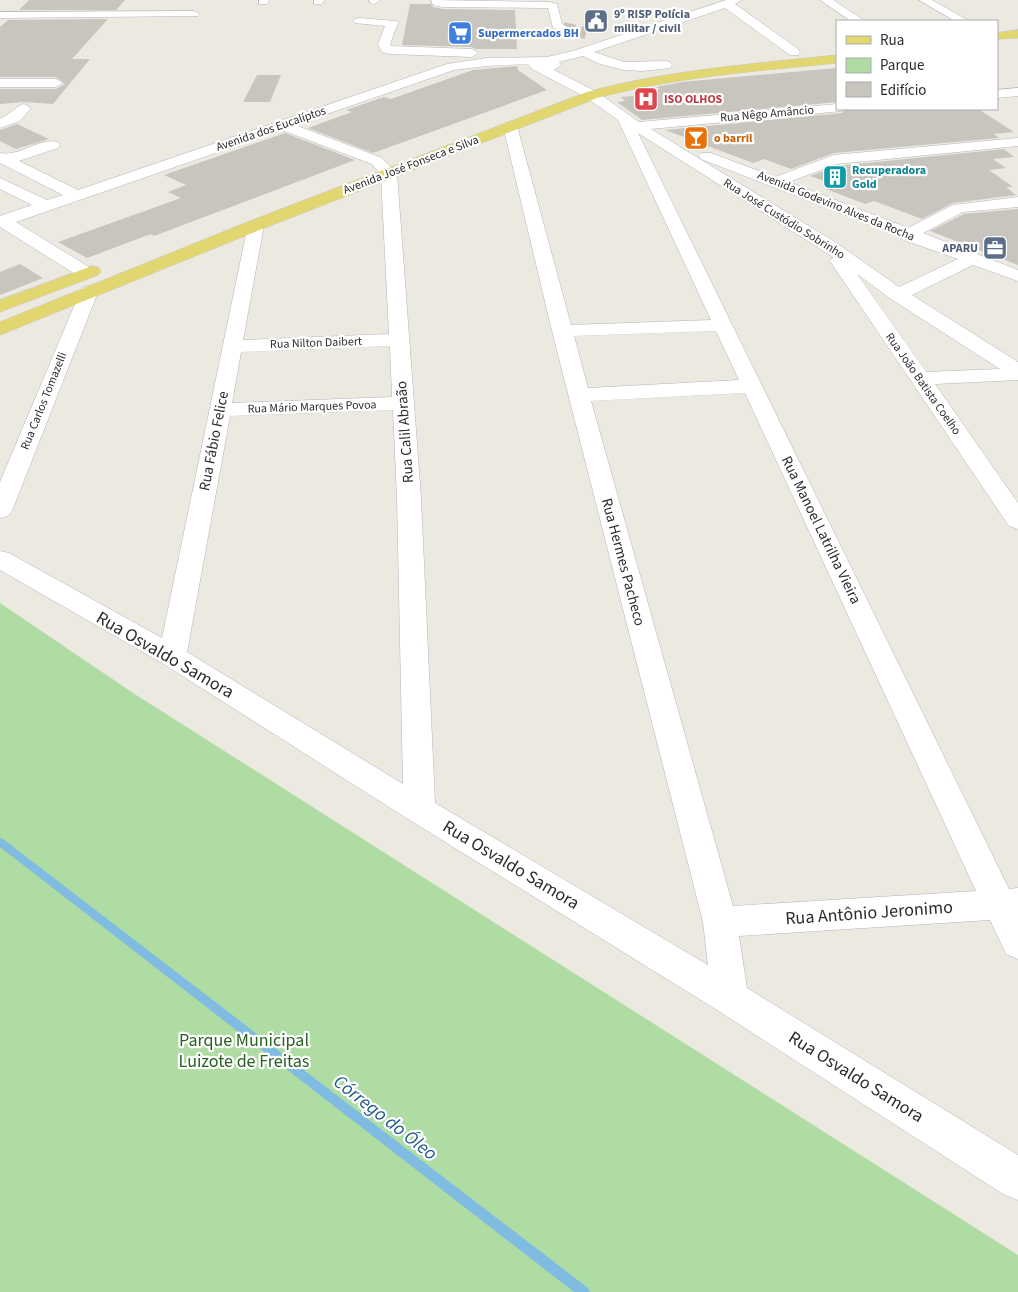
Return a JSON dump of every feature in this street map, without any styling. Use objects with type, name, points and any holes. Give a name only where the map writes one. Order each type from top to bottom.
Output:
[{"type":"main road","points":[[998,36],[1018,34]]},
{"type":"main road","points":[[998,46],[1018,44]]},
{"type":"main road","name":"Avenida José Fonseca e Silva","points":[[449,135],[590,82],[643,72],[794,52],[836,49]]},
{"type":"main road","name":"Avenida José Fonseca e Silva","points":[[361,167],[387,163],[510,126],[592,95],[618,88],[722,71],[836,59]]},
{"type":"main road","name":"Avenida José Fonseca e Silva","points":[[0,306],[88,282],[256,225],[387,163]]},
{"type":"main road","name":"Avenida José Fonseca e Silva","points":[[0,329],[88,282],[105,266]]},
{"type":"street","points":[[436,0],[440,4],[549,5],[553,6],[557,26],[562,28]]},
{"type":"street","points":[[825,0],[857,20]]},
{"type":"street","points":[[924,0],[961,20]]},
{"type":"street","points":[[358,20],[392,23],[384,44],[386,49],[412,61],[530,53],[547,63],[575,57],[581,53],[732,2],[794,52]]},
{"type":"street","points":[[0,15],[194,14]]},
{"type":"street","points":[[594,35],[616,41]]},
{"type":"street","points":[[581,53],[616,66],[666,65]]},
{"type":"street","points":[[385,77],[397,74],[412,61]]},
{"type":"street","name":"Avenida dos Eucalíptos","points":[[1,222],[451,67],[484,61],[547,63]]},
{"type":"street","name":"Rua José Custódio Sobrinho","points":[[547,63],[561,78],[575,88],[592,95],[653,137],[828,246],[898,295],[1018,372]]},
{"type":"street","points":[[2,85],[56,83]]},
{"type":"street","points":[[998,94],[1018,92]]},
{"type":"street","points":[[0,124],[15,118],[24,108]]},
{"type":"street","name":"Rua Nêgo Amâncio","points":[[631,122],[836,108]]},
{"type":"street","name":"Rua Manoel Latrilha Vieira","points":[[631,122],[722,325],[1009,904],[1018,943]]},
{"type":"street","points":[[282,125],[387,163]]},
{"type":"street","name":"Rua Hermes Pacheco","points":[[510,126],[579,396],[720,922],[730,998]]},
{"type":"street","name":"Avenida Godevino Alves da Rocha","points":[[653,137],[776,182],[971,260],[1018,276]]},
{"type":"street","points":[[776,182],[834,160],[1018,142]]},
{"type":"street","points":[[3,159],[53,144]]},
{"type":"street","points":[[3,159],[78,196]]},
{"type":"street","name":"Rua Calil Abraão","points":[[387,163],[409,498],[419,810]]},
{"type":"street","points":[[2,184],[35,176]]},
{"type":"street","points":[[2,184],[46,206]]},
{"type":"street","points":[[907,235],[959,208],[1018,202]]},
{"type":"street","points":[[1,222],[88,282]]},
{"type":"street","name":"Rua Fábio Felice","points":[[172,656],[256,225]]},
{"type":"street","name":"Rua João Batista Coelho","points":[[828,246],[1018,521]]},
{"type":"street","points":[[898,295],[971,260]]},
{"type":"street","name":"Rua Carlos Tomazelli","points":[[0,511],[88,282]]},
{"type":"street","points":[[562,331],[722,325]]},
{"type":"street","name":"Rua Nilton Daibert","points":[[232,346],[399,340]]},
{"type":"street","points":[[920,379],[1018,372]]},
{"type":"street","points":[[579,396],[752,386]]},
{"type":"street","name":"Rua Mário Marques Povoa","points":[[220,410],[403,403]]},
{"type":"street","name":"Rua Osvaldo Samora","points":[[0,559],[172,656],[419,810],[730,998],[1018,1179]]},
{"type":"street","name":"Rua Antônio Jeronimo","points":[[720,922],[1009,904]]},
{"type":"green space","name":"Parque Municipal Luizote de Freitas","points":[[0,603],[133,693],[1018,1255],[1018,1292],[0,1292]]},
{"type":"building","points":[[29,0],[125,0],[116,10],[19,10]]},
{"type":"building","name":"Supermercados BH","points":[[410,4],[431,4],[433,7],[443,9],[515,10],[517,49],[402,45]]},
{"type":"building","points":[[108,19],[72,59],[90,59],[53,104],[23,102],[0,104],[0,89],[56,89],[65,84],[56,77],[0,77],[0,27],[8,20]]},
{"type":"building","points":[[517,66],[518,70],[547,90],[373,153],[308,128],[352,112],[346,110],[384,97],[391,99],[473,70]]},
{"type":"building","points":[[836,68],[836,102],[642,120],[617,102],[625,101],[621,97],[658,94],[651,90],[660,89],[656,87],[682,82]]},
{"type":"building","points":[[257,75],[281,75],[270,102],[243,102]]},
{"type":"building","points":[[844,110],[980,110],[1014,132],[994,134],[999,138],[834,153],[791,169],[764,159],[753,163],[665,130],[842,113]]},
{"type":"building","points":[[17,124],[49,139],[16,149],[0,141],[0,130]]},
{"type":"building","points":[[285,133],[355,160],[154,236],[151,234],[87,258],[58,242],[181,198],[168,192],[186,185],[164,175]]},
{"type":"building","points":[[1004,149],[1014,157],[993,159],[1006,168],[989,170],[1013,187],[1006,187],[1016,195],[953,203],[922,219],[874,201],[865,204],[826,189],[835,185],[810,176],[837,166]]},
{"type":"building","name":"APARU","points":[[1018,209],[1018,265],[930,231],[964,214]]},
{"type":"building","points":[[20,264],[43,278],[0,295],[0,272]]},
{"type":"waterway","name":"Córrego do Óleo","points":[[0,842],[584,1292]]},
{"type":"tunnel","points":[[563,28],[586,33]]},
{"type":"place","name":"9º RISP Polícia militar / civil","points":[[596,21]]},
{"type":"place","name":"Supermercados BH","points":[[460,33]]},
{"type":"place","name":"ISO OLHOS","points":[[646,99]]},
{"type":"place","name":"o barril","points":[[696,138]]},
{"type":"place","name":"Recuperadora Gold","points":[[835,177]]},
{"type":"place","name":"APARU","points":[[995,248]]}]
